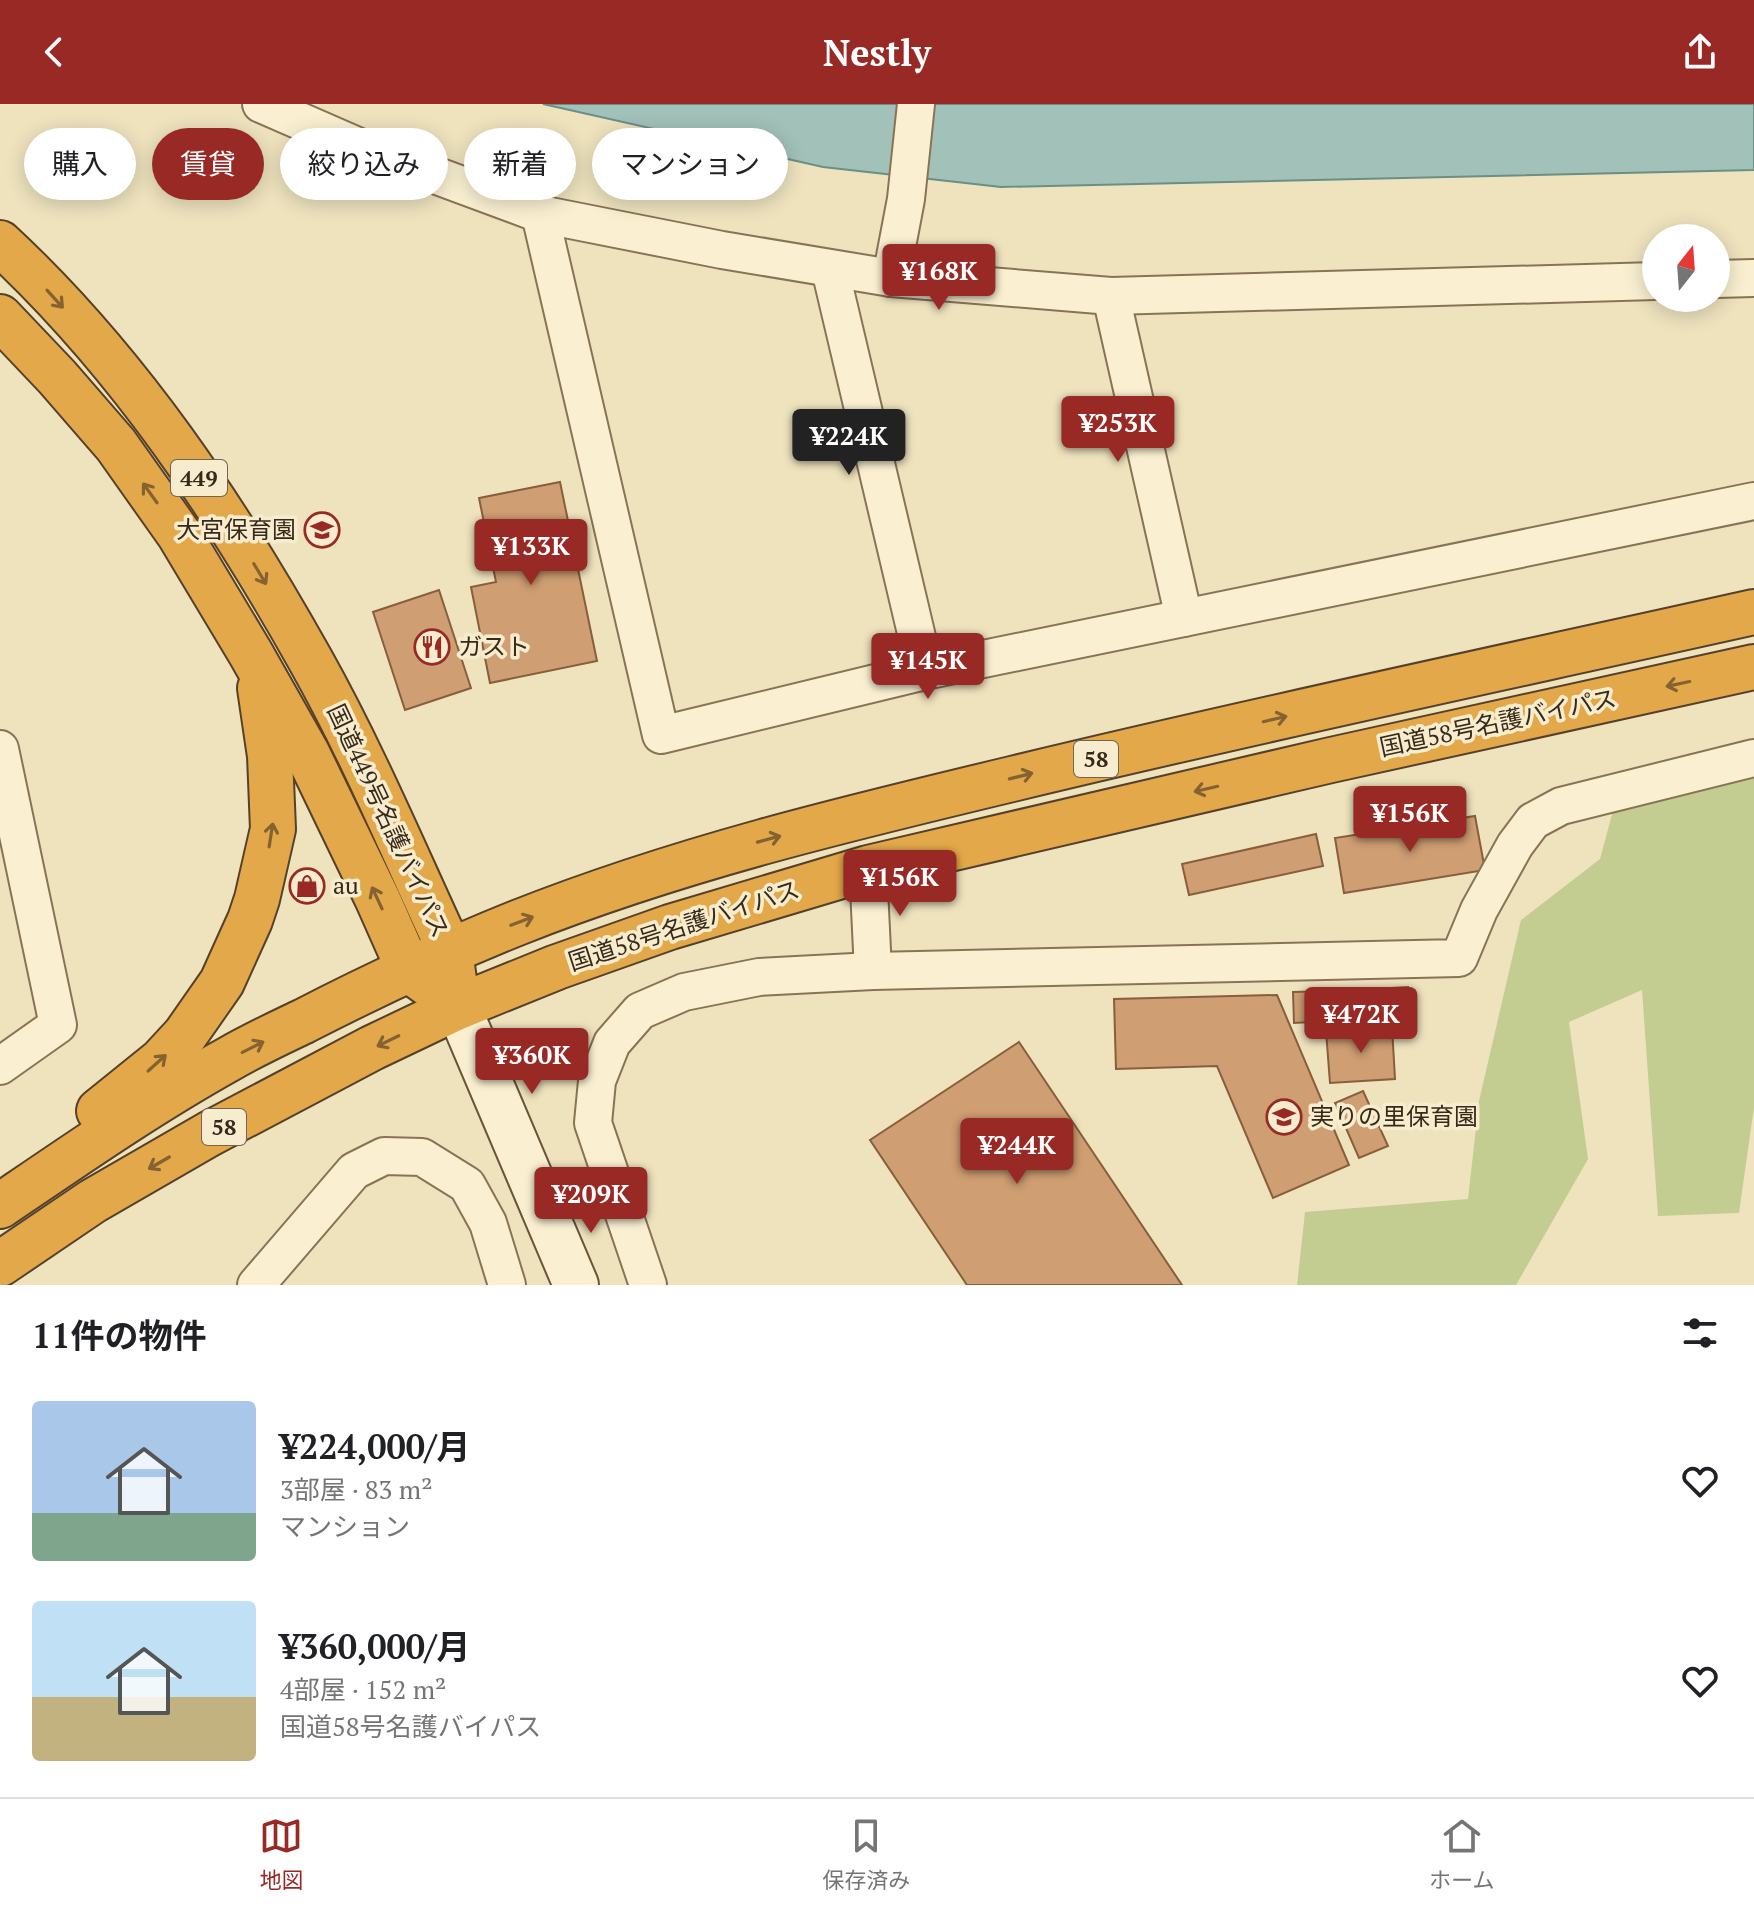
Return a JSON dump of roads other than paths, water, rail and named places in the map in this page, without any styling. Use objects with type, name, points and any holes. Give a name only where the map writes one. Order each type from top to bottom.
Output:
[{"type":"highway","name":"国道449号名護バイパス","points":[[0,243],[30,271],[154,413],[212,497],[311,662],[354,744],[450,951],[458,1007]]},
{"type":"highway","name":"国道449号名護バイパス","points":[[0,317],[116,445],[179,534],[307,753],[409,970],[458,1007]]},
{"type":"highway","name":"58","points":[[0,1206],[67,1160],[231,1058],[450,951],[631,881],[833,822],[1095,759],[1754,612]]},
{"type":"highway","points":[[67,1160],[97,1113],[161,1061],[185,1035],[222,982],[250,920],[273,829],[270,756],[260,685],[251,654]]},
{"type":"highway","name":"国道58号名護バイパス","points":[[0,1264],[93,1201],[320,1075],[458,1007],[557,967],[670,927],[868,868],[1331,760],[1754,667]]},
{"type":"street","points":[[261,104],[362,148],[540,214],[891,278],[1111,296],[1642,281]]},
{"type":"street","points":[[891,278],[906,199],[916,104]]},
{"type":"street","points":[[540,214],[661,735],[925,671],[1754,501]]},
{"type":"street","points":[[830,269],[925,671]]},
{"type":"street","points":[[1730,279],[1754,278]]},
{"type":"street","points":[[1111,296],[1184,618]]},
{"type":"street","points":[[0,749],[58,1025],[0,1066]]},
{"type":"street","points":[[648,1285],[593,1123],[597,1081],[612,1043],[640,1011],[684,992],[759,977],[873,971],[1459,958],[1479,910],[1515,845],[1533,821],[1561,806],[1754,758]]},
{"type":"street","points":[[868,868],[873,971]]},
{"type":"street","points":[[458,1007],[576,1285]]},
{"type":"street","points":[[256,1285],[354,1171],[384,1156],[422,1157],[467,1185],[488,1223],[507,1285]]},
{"type":"water","points":[[543,104],[1754,104],[1754,170],[1001,187],[823,167],[788,159],[788,128],[650,128]]},
{"type":"place","name":"大宮保育園","points":[[322,530]]},
{"type":"place","name":"ガスト","points":[[432,647]]},
{"type":"place","name":"au","points":[[307,886]]},
{"type":"place","name":"実りの里保育園","points":[[1284,1117]]}]
